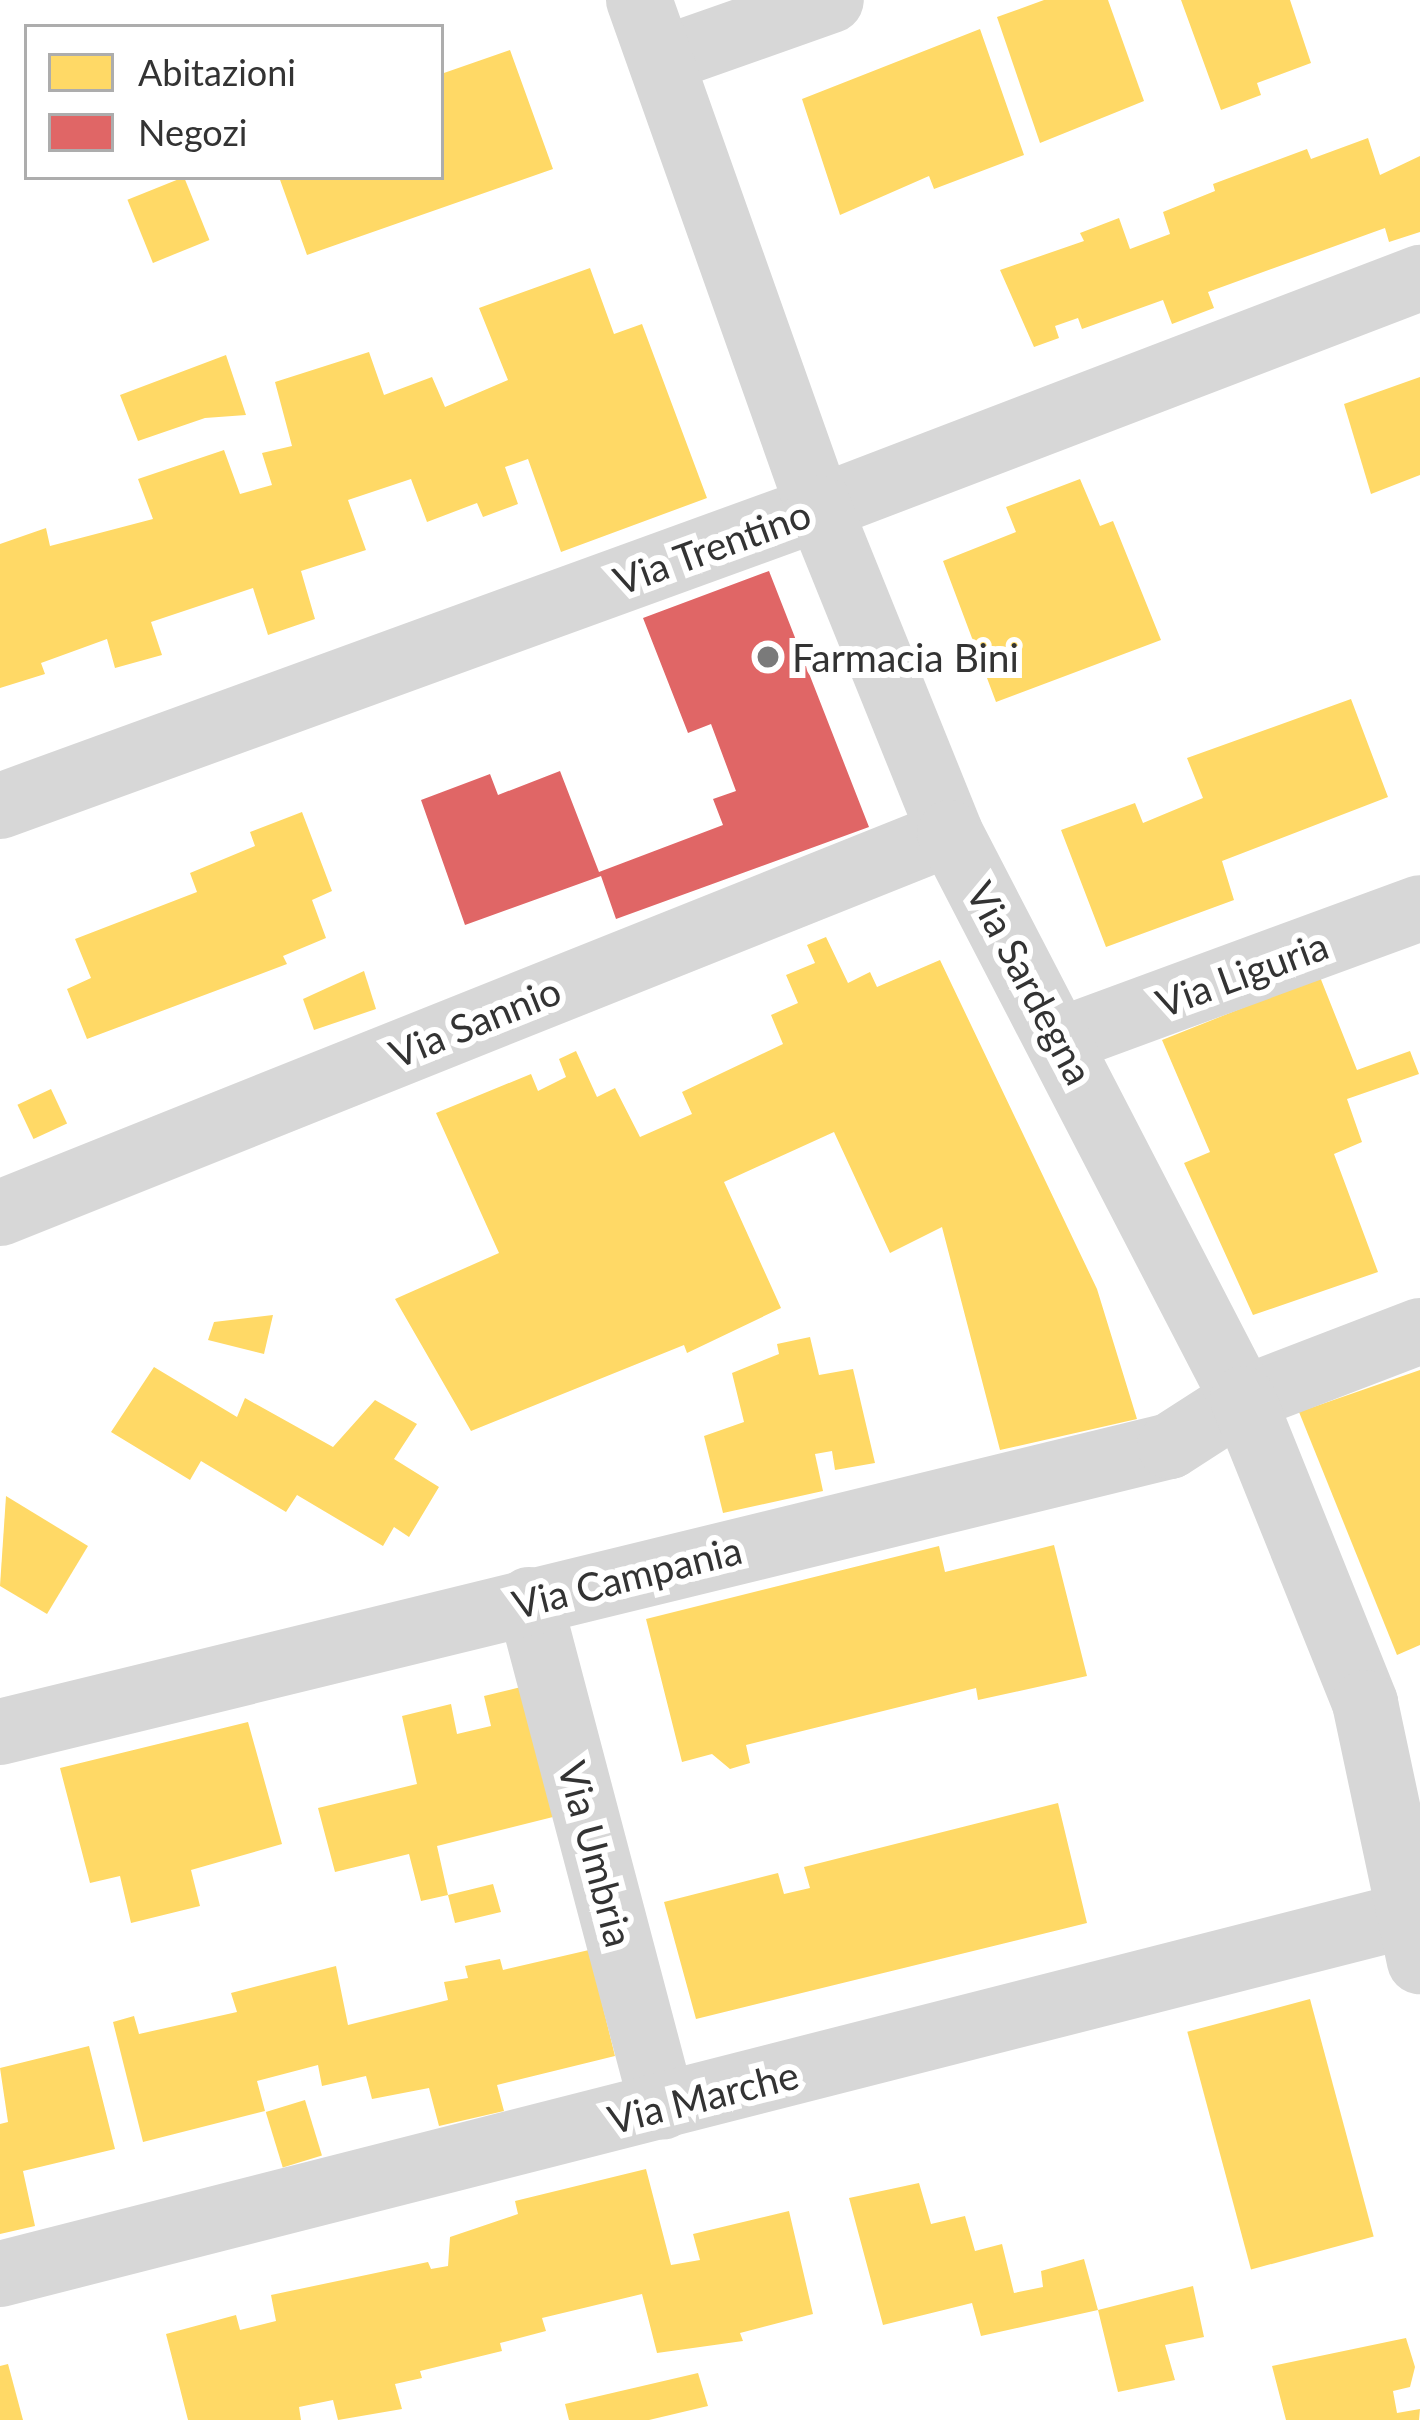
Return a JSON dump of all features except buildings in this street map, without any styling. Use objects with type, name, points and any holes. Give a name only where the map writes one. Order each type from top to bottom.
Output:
[{"type":"street","points":[[650,30],[832,0]]},
{"type":"street","name":"Via Sardegna","points":[[650,30],[819,508],[950,832],[1064,1040],[1244,1399],[1365,1703],[1412,1938]]},
{"type":"street","name":"Via Trentino","points":[[0,806],[819,508],[1420,278]]},
{"type":"street","name":"Via Sannio","points":[[0,1213],[950,832]]},
{"type":"street","name":"Via Liguria","points":[[1064,1040],[1420,908]]},
{"type":"street","name":"Via Campania","points":[[0,1732],[1170,1446],[1244,1399],[1420,1330]]},
{"type":"street","name":"Via Umbria","points":[[529,1600],[663,2107]]},
{"type":"street","name":"Via Marche","points":[[0,2274],[663,2107],[1412,1938]]},
{"type":"place","name":"Farmacia Bini","points":[[768,657]]}]
